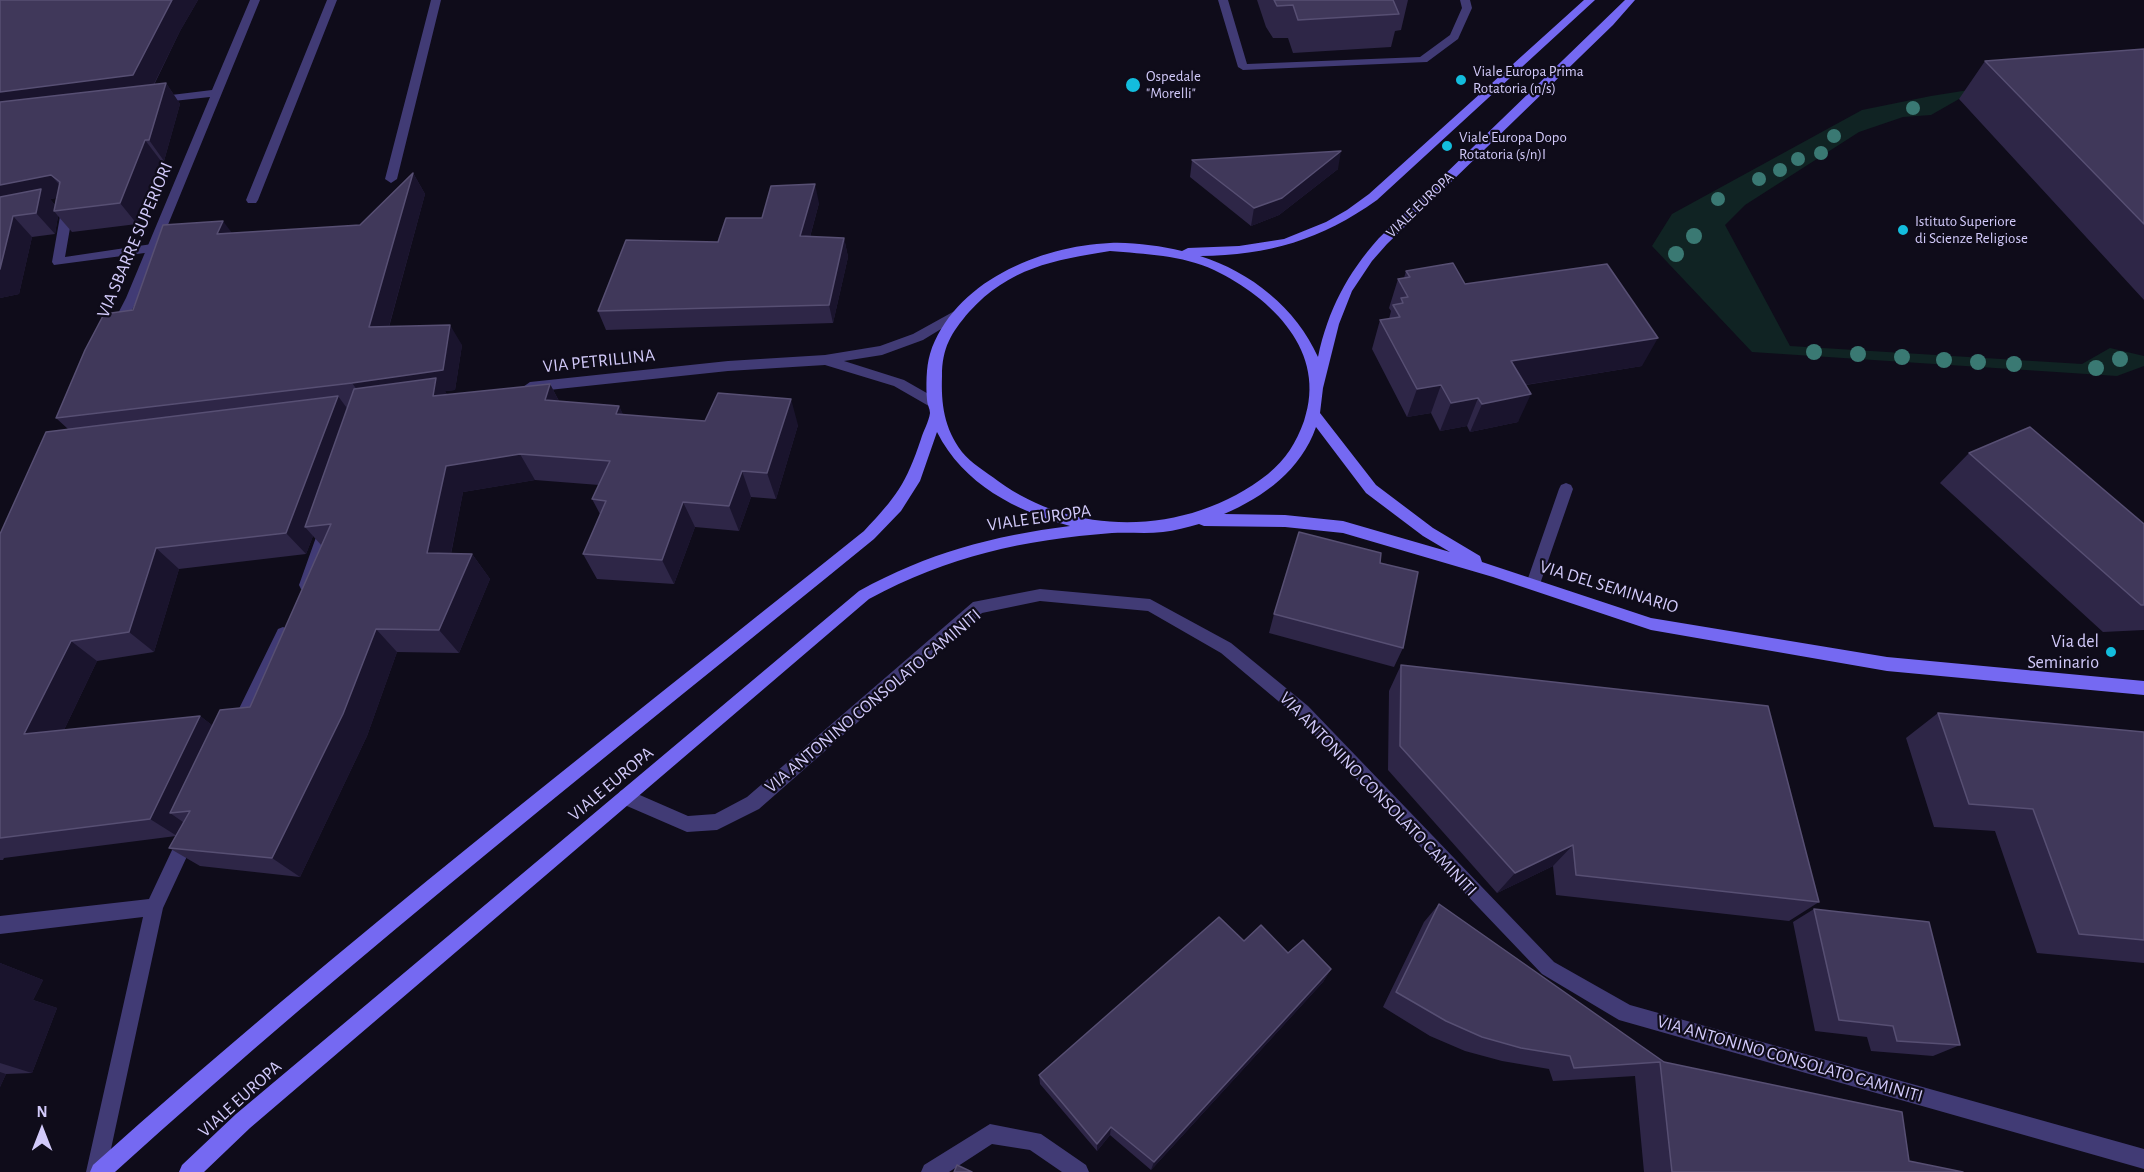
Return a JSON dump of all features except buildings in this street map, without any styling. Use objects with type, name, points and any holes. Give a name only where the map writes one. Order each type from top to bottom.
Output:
[{"type":"main road","name":"VIALE EUROPA","points":[[1169,252],[1245,251],[1274,246],[1301,239],[1350,216],[1590,0]]},
{"type":"main road","name":"VIALE EUROPA","points":[[1318,393],[1329,335],[1342,296],[1360,266],[1630,0]]},
{"type":"main road","points":[[1198,520],[1253,495],[1262,488],[1293,459],[1315,416],[1318,393],[1311,353],[1290,318],[1257,288],[1216,266],[1169,252],[1110,247],[1052,256],[1000,278],[960,312],[936,356],[935,409],[957,455],[996,490],[1048,516],[1110,528],[1155,527],[1198,520],[1285,521],[1343,527],[1493,571]]},
{"type":"main road","name":"VIALE EUROPA","points":[[98,1172],[190,1090],[453,871],[869,535],[896,507],[915,477],[935,409]]},
{"type":"main road","points":[[1315,416],[1371,489],[1428,532],[1493,571]]},
{"type":"main road","name":"VIALE EUROPA","points":[[189,1172],[243,1121],[864,595],[898,575],[941,557],[996,542],[1110,528]]},
{"type":"main road","name":"VIA DEL SEMINARIO","points":[[1493,571],[1651,624],[1887,664],[2144,688]]},
{"type":"street","name":"VIA SBARRE SUPERIORI","points":[[111,341],[255,0]]},
{"type":"street","points":[[252,200],[332,0]]},
{"type":"street","points":[[391,179],[436,0]]},
{"type":"street","points":[[1223,0],[1243,67],[1423,60],[1454,37],[1467,8],[1465,0]]},
{"type":"street","points":[[148,101],[217,93]]},
{"type":"street","points":[[57,204],[69,202],[58,262],[152,248]]},
{"type":"street","points":[[825,360],[882,350],[918,337],[960,312]]},
{"type":"street","points":[[825,360],[899,383],[935,409]]},
{"type":"street","name":"VIA PETRILLINA","points":[[521,388],[728,366],[825,360]]},
{"type":"street","points":[[1533,584],[1566,489]]},
{"type":"street","points":[[298,602],[333,506]]},
{"type":"street","name":"VIA ANTONINO CONSOLATO CAMINITI","points":[[626,797],[687,824],[717,822],[744,808],[753,803],[978,608],[1040,595],[1150,605],[1226,648],[1302,711],[1548,968],[1626,1013],[2144,1159]]},
{"type":"street","points":[[234,739],[288,623]]},
{"type":"street","points":[[98,1172],[154,907],[194,823]]},
{"type":"street","points":[[0,925],[154,907]]},
{"type":"street","points":[[931,1172],[990,1134],[1034,1141],[1079,1172]]},
{"type":"green space","points":[[2064,75],[1959,99],[1931,115],[1903,117],[1859,132],[1745,205],[1725,225],[1790,346],[2082,364],[2110,348],[2144,356],[2144,366],[2117,376],[1752,352],[1652,246],[1672,214],[1862,110],[1931,96]]},
{"type":"place","name":"Viale Europa Prima Rotatoria (n/s)","points":[[1461,80]]},
{"type":"place","name":"Ospedale \"Morelli\"","points":[[1133,85]]},
{"type":"place","name":"Viale Europa Dopo Rotatoria (s/n)I","points":[[1447,146]]},
{"type":"place","name":"Istituto Superiore di Scienze Religiose","points":[[1903,230]]},
{"type":"place","name":"Via del Seminario","points":[[2111,652]]}]
